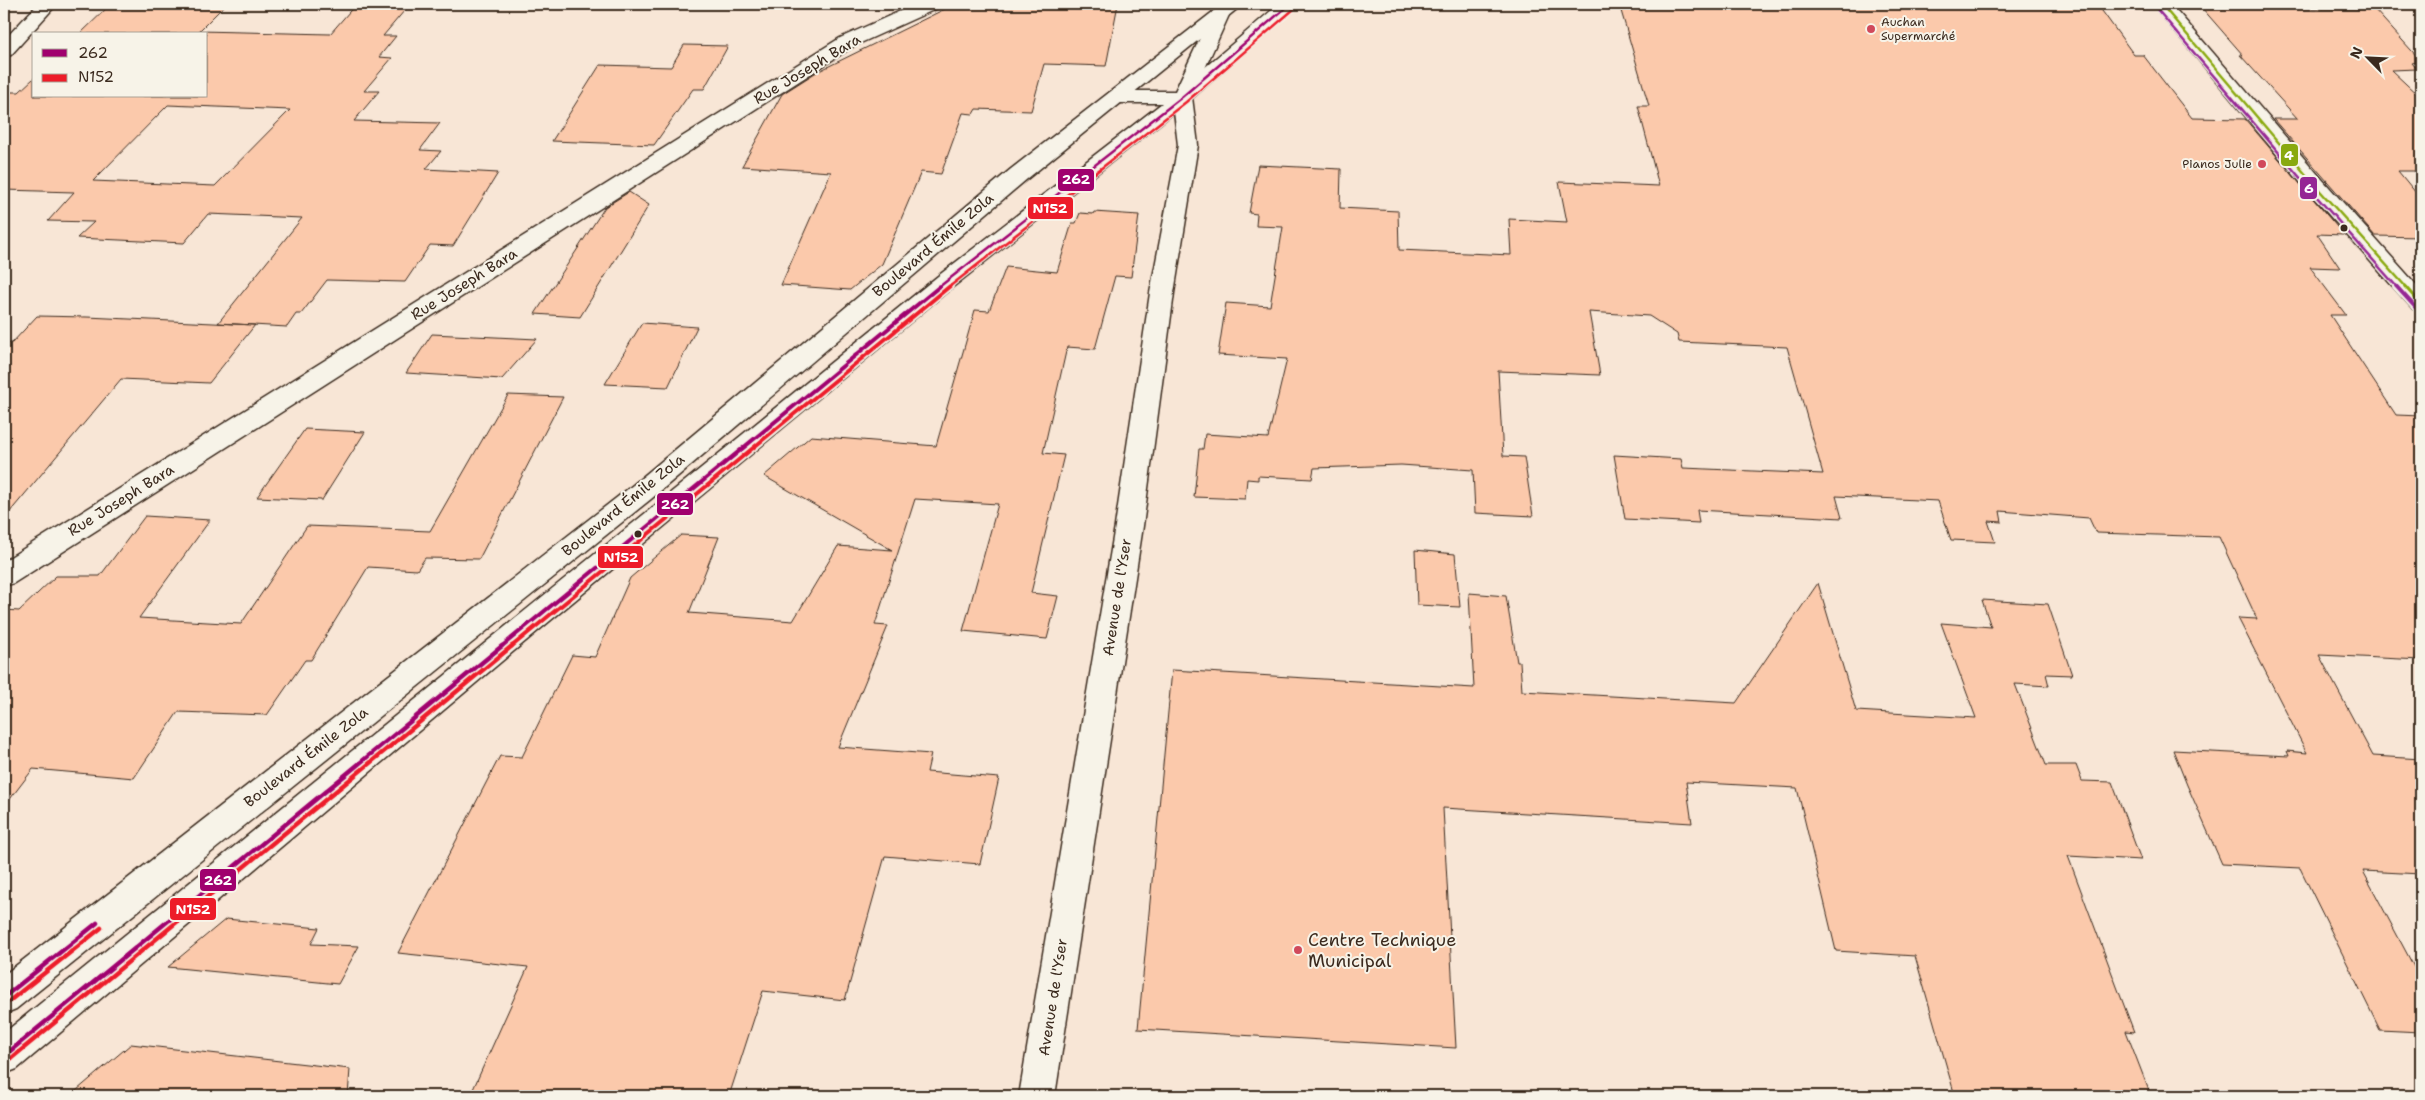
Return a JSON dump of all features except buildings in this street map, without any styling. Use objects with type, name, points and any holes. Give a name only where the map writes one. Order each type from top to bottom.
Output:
[{"type":"main road","points":[[4,51],[48,4]]},
{"type":"main road","name":"Rue Joseph Bara","points":[[4,576],[847,42],[931,4]]},
{"type":"main road","name":"Boulevard Émile Zola","points":[[4,1056],[529,622],[938,288],[1182,97],[1290,4]]},
{"type":"main road","points":[[2161,4],[2314,183],[2421,304]]},
{"type":"main road","points":[[1116,97],[1182,97],[1227,10]]},
{"type":"main road","name":"Boulevard Émile Zola","points":[[4,997],[642,492],[902,270],[1019,174],[1227,10]]},
{"type":"main road","name":"Avenue de l'Yser","points":[[1037,1096],[1127,536],[1162,293],[1188,145],[1182,97]]},
{"type":"transit line","name":"262","points":[[4,1056],[946,281],[1182,97],[1290,4]]},
{"type":"transit line","name":"4","points":[[2161,4],[2313,183],[2421,304]]},
{"type":"transit line","name":"6","points":[[2156,8],[2308,187],[2416,308]]},
{"type":"transit line","name":"N152","points":[[8,1061],[950,286],[1186,102],[1294,9]]},
{"type":"transit line","name":"262","points":[[4,997],[97,923]]},
{"type":"transit line","name":"N152","points":[[8,1002],[101,928]]},
{"type":"place","name":"Auchan Supermarché","points":[[1871,29]]},
{"type":"place","name":"Pianos Julie","points":[[2262,164]]},
{"type":"place","name":"Centre Technique Municipal","points":[[1298,950]]}]
